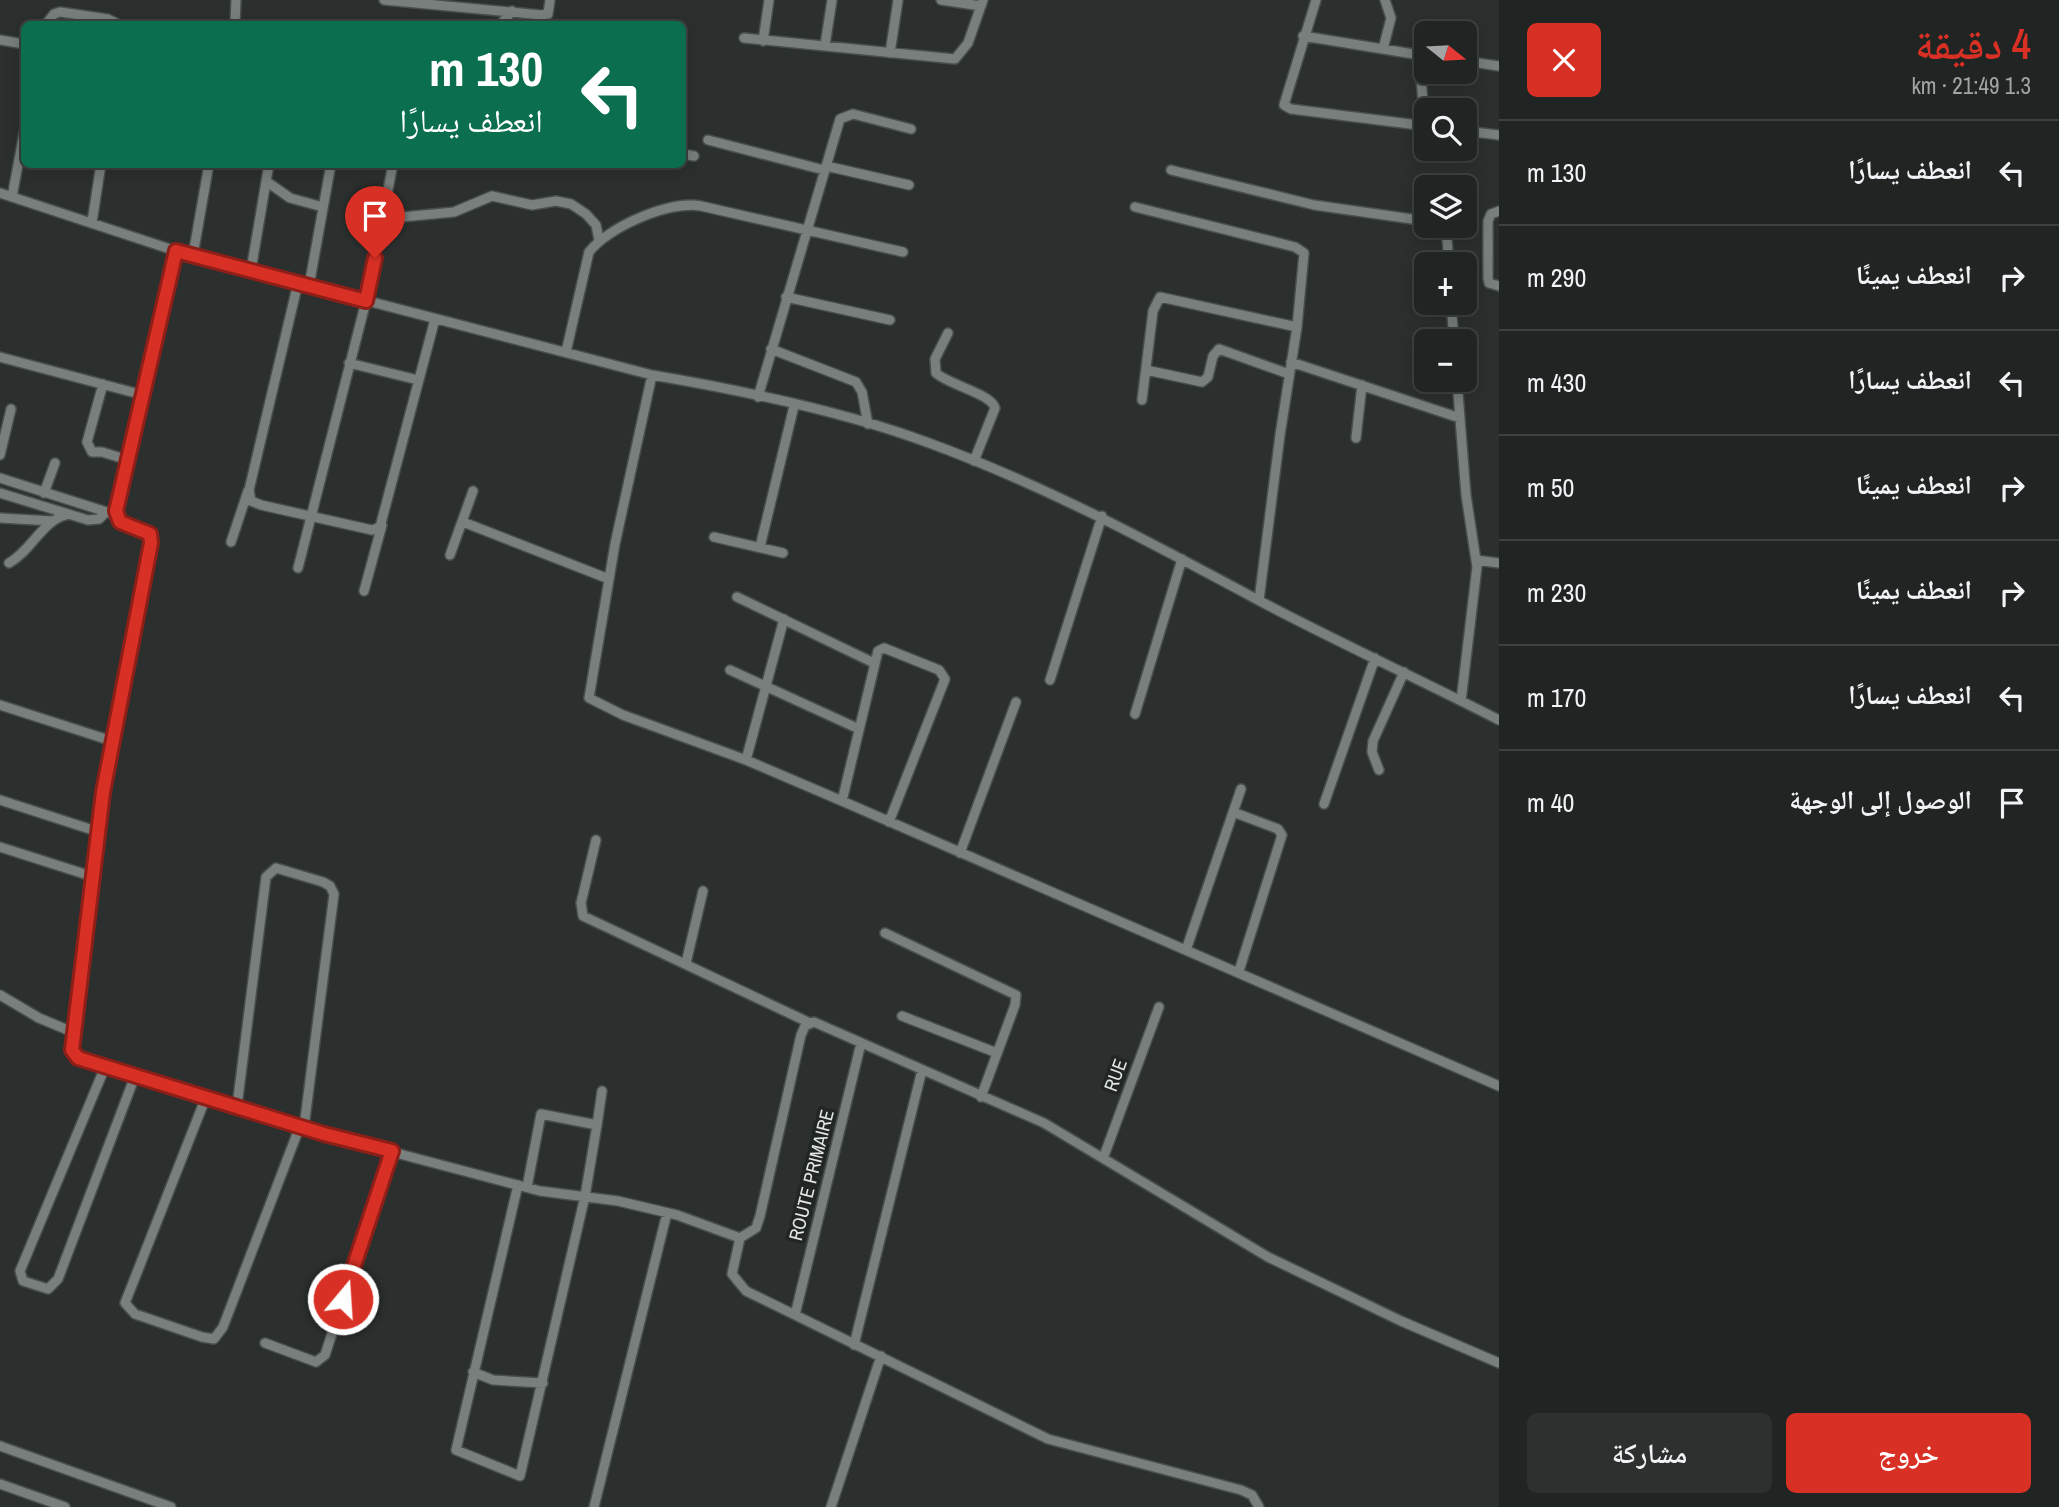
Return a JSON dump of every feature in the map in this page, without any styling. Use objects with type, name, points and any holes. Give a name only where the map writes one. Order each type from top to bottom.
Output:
[{"type":"street","points":[[60,12],[62,0]]},
{"type":"street","points":[[235,21],[236,0]]},
{"type":"street","points":[[384,0],[545,14],[550,0]]},
{"type":"street","points":[[763,41],[769,0]]},
{"type":"street","points":[[825,45],[832,0]]},
{"type":"street","points":[[890,53],[898,0]]},
{"type":"street","points":[[744,38],[955,59],[968,43],[982,3],[941,0]]},
{"type":"street","points":[[1316,0],[1284,101],[1287,108],[1414,125]]},
{"type":"street","points":[[1383,49],[1391,18],[1385,0]]},
{"type":"street","points":[[504,21],[512,11]]},
{"type":"street","points":[[48,21],[60,12],[112,21]]},
{"type":"street","points":[[1303,36],[1414,54]]},
{"type":"street","points":[[0,40],[21,44]]},
{"type":"street","points":[[1477,63],[1499,66]]},
{"type":"street","points":[[758,397],[839,119],[853,114],[911,129]]},
{"type":"street","points":[[1477,132],[1499,135]]},
{"type":"street","points":[[708,140],[909,186]]},
{"type":"street","points":[[12,197],[21,149]]},
{"type":"street","points":[[686,155],[694,156]]},
{"type":"street","points":[[92,222],[100,168]]},
{"type":"street","points":[[193,255],[208,168]]},
{"type":"street","points":[[251,270],[269,168]]},
{"type":"street","points":[[309,286],[330,168]]},
{"type":"street","points":[[298,568],[366,301],[392,168]]},
{"type":"street","points":[[1171,170],[1314,205],[1414,219]]},
{"type":"street","points":[[267,181],[290,198],[323,207]]},
{"type":"street","points":[[0,193],[176,251],[652,376],[758,397],[928,442],[1102,516],[1259,600],[1499,720]]},
{"type":"street","points":[[383,214],[402,217],[454,212],[492,196],[532,205],[556,201],[571,204],[586,214],[596,225],[599,240]]},
{"type":"street","points":[[566,352],[584,264],[589,252],[599,240],[656,211],[691,204],[903,252]]},
{"type":"street","points":[[1135,207],[1301,249],[1305,259],[1259,600]]},
{"type":"street","points":[[1499,211],[1491,214],[1489,221],[1488,255],[1489,283],[1499,286]]},
{"type":"street","points":[[176,251],[116,515],[120,522],[148,532],[151,538],[112,741],[93,877],[75,1033],[75,1055],[105,1067],[302,1127],[522,1186],[667,1213],[740,1238]]},
{"type":"street","points":[[231,542],[249,490],[298,283]]},
{"type":"street","points":[[786,297],[890,320]]},
{"type":"street","points":[[1142,400],[1153,311],[1160,297],[1297,327]]},
{"type":"street","points":[[364,592],[435,318]]},
{"type":"street","points":[[948,333],[935,359],[936,373],[947,381],[989,399],[996,408],[974,461]]},
{"type":"street","points":[[771,349],[856,382],[862,392],[868,424]]},
{"type":"street","points":[[1146,370],[1202,382],[1208,377],[1213,356],[1219,349],[1289,374]]},
{"type":"street","points":[[0,356],[143,395]]},
{"type":"street","points":[[1291,362],[1460,418]]},
{"type":"street","points":[[349,363],[418,380]]},
{"type":"street","points":[[652,376],[587,696],[644,723],[746,760],[842,801],[1499,1086]]},
{"type":"street","points":[[103,384],[87,442],[92,453],[102,452],[128,460]]},
{"type":"street","points":[[1356,438],[1362,385]]},
{"type":"street","points":[[1458,392],[1477,577],[1461,701]]},
{"type":"street","points":[[760,547],[794,406]]},
{"type":"street","points":[[0,455],[11,409]]},
{"type":"street","points":[[44,493],[55,463]]},
{"type":"street","points":[[0,478],[116,515]]},
{"type":"street","points":[[249,490],[251,501],[313,517],[376,530],[383,520]]},
{"type":"street","points":[[450,555],[473,491]]},
{"type":"street","points":[[0,493],[94,520],[106,512]]},
{"type":"street","points":[[9,563],[27,550],[52,521],[68,514]]},
{"type":"street","points":[[1050,680],[1102,516]]},
{"type":"street","points":[[0,518],[52,521]]},
{"type":"street","points":[[463,522],[609,579]]},
{"type":"street","points":[[715,537],[783,553]]},
{"type":"street","points":[[1135,714],[1182,559]]},
{"type":"street","points":[[1476,560],[1499,563]]},
{"type":"street","points":[[737,597],[874,663]]},
{"type":"street","points":[[746,760],[784,619]]},
{"type":"street","points":[[842,801],[878,650],[884,648],[939,670],[945,675],[889,822]]},
{"type":"street","points":[[1324,804],[1375,658]]},
{"type":"street","points":[[730,670],[859,729]]},
{"type":"street","points":[[1379,770],[1372,752],[1373,741],[1404,672]]},
{"type":"street","points":[[960,853],[1016,702]]},
{"type":"street","points":[[0,705],[112,741]]},
{"type":"street","points":[[1186,950],[1241,789]]},
{"type":"street","points":[[0,800],[99,832]]},
{"type":"street","points":[[1233,812],[1278,829],[1282,835],[1239,971]]},
{"type":"street","points":[[596,840],[581,903],[583,916],[810,1023],[821,1023],[1044,1123],[1104,1156],[1268,1257],[1401,1321],[1499,1363]]},
{"type":"street","points":[[0,847],[93,877]]},
{"type":"street","points":[[205,1097],[125,1303],[135,1314],[214,1339],[223,1327],[302,1127],[334,894],[330,886],[323,882],[276,869],[266,877],[237,1106]]},
{"type":"street","points":[[686,963],[703,891]]},
{"type":"street","points":[[885,933],[1016,995],[981,1097]]},
{"type":"street","points":[[0,995],[39,1018],[75,1033]]},
{"type":"street","name":"RUE","points":[[1104,1156],[1159,1007]]},
{"type":"street","points":[[902,1016],[997,1053]]},
{"type":"street","points":[[810,1023],[801,1035],[760,1216],[756,1228],[740,1238],[732,1274],[736,1283],[746,1291],[1048,1439],[1241,1490],[1252,1495],[1259,1507]]},
{"type":"street","name":"ROUTE PRIMAIRE","points":[[795,1315],[861,1043]]},
{"type":"street","points":[[105,1067],[20,1271],[23,1281],[48,1289],[58,1279],[135,1076]]},
{"type":"street","points":[[854,1345],[922,1070]]},
{"type":"street","points":[[597,1125],[541,1114],[473,1372],[456,1450],[520,1476],[585,1196],[597,1125],[602,1091]]},
{"type":"street","points":[[265,1343],[316,1362],[325,1355],[392,1151]]},
{"type":"street","points":[[594,1507],[667,1213]]},
{"type":"street","points":[[831,1507],[881,1356]]},
{"type":"street","points":[[473,1372],[493,1380],[543,1383]]},
{"type":"street","points":[[0,1446],[171,1507]]},
{"type":"street","points":[[0,1485],[65,1507]]},
{"type":"route","points":[[343,1299],[392,1151],[324,1134],[135,1076],[78,1058],[72,1050],[103,792],[151,543],[150,534],[120,522],[116,511],[176,251],[366,301],[375,258]]}]
